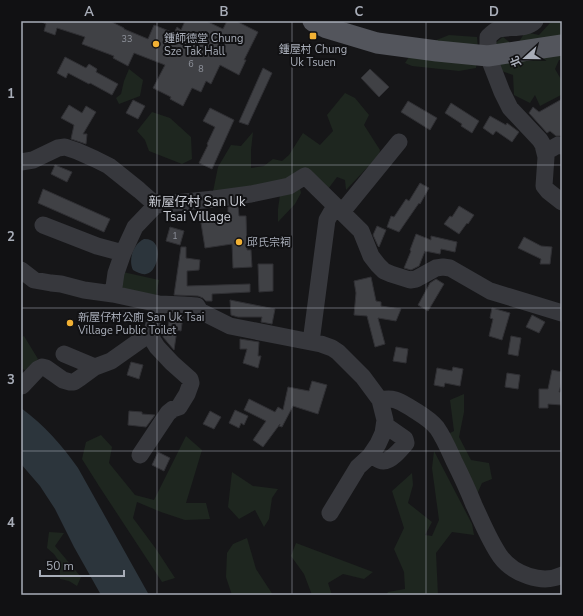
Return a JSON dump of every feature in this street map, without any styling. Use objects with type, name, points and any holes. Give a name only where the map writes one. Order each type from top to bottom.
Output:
[{"type":"main road","points":[[313,21],[327,28],[378,43],[488,56],[562,45]]},
{"type":"lane","points":[[535,21],[516,28],[498,29],[492,33],[488,37],[488,56],[506,102],[540,140],[546,152],[544,186],[562,202]]},
{"type":"lane","points":[[311,342],[327,220],[331,213],[339,210],[399,142]]},
{"type":"lane","points":[[546,152],[558,145],[562,146]]},
{"type":"lane","points":[[21,162],[33,160],[58,148],[65,147],[109,166],[156,205]]},
{"type":"lane","points":[[113,294],[116,273],[135,227],[156,205],[251,194],[289,186],[305,176],[362,231],[371,256],[381,268],[391,274],[407,280],[414,280],[436,268],[446,267],[490,291],[562,313]]},
{"type":"lane","points":[[43,225],[97,246],[123,253]]},
{"type":"lane","points":[[21,270],[34,280],[159,304],[197,306],[200,311],[230,326],[311,342],[332,348],[338,352],[363,377],[380,400],[385,425],[378,444],[371,454],[358,467],[330,513]]},
{"type":"lane","points":[[140,455],[168,413],[173,408],[179,407],[187,394],[191,383],[190,379],[172,363],[157,347],[152,339],[152,332],[159,304]]},
{"type":"lane","points":[[22,386],[38,369],[42,367],[46,368],[63,380],[74,382],[95,367],[111,361],[152,332]]},
{"type":"lane","points":[[64,354],[95,367]]},
{"type":"lane","points":[[380,400],[387,398],[398,401],[428,419],[438,430],[452,456],[490,540],[504,561],[525,575],[533,577],[552,579],[562,575]]},
{"type":"lane","points":[[371,454],[380,460],[387,461],[393,457],[406,443],[405,439],[385,425]]},
{"type":"shaded area","points":[[562,22],[562,60],[559,60],[555,69],[562,81],[561,95],[540,106],[535,95],[530,103],[514,95],[513,75],[499,70],[485,51],[503,37],[516,47],[525,32],[539,35],[550,23]]},
{"type":"shaded area","points":[[449,35],[477,37],[478,49],[476,68],[459,71],[412,66],[405,63],[411,54],[422,46]]},
{"type":"shaded area","points":[[129,69],[143,80],[140,96],[119,104],[116,98],[121,94]]},
{"type":"shaded area","points":[[345,93],[355,98],[369,115],[364,125],[380,150],[379,155],[346,190],[345,180],[337,177],[328,189],[297,175],[301,193],[295,204],[278,222],[280,195],[213,192],[218,167],[231,145],[241,146],[253,132],[251,168],[264,166],[273,159],[282,161],[289,155],[303,133],[320,145],[333,131],[327,115]]},
{"type":"shaded area","points":[[152,112],[170,118],[191,137],[192,159],[182,164],[149,151],[145,140],[137,131]]},
{"type":"shaded area","points":[[144,239],[151,240],[155,244],[158,256],[154,268],[146,274],[133,270],[131,262],[134,248]]},
{"type":"shaded area","points":[[123,272],[159,280],[156,296],[119,292]]},
{"type":"shaded area","points":[[21,332],[22,337],[24,336],[38,359],[26,371],[21,368]]},
{"type":"shaded area","points":[[464,394],[464,412],[459,437],[471,460],[489,463],[492,479],[482,483],[477,499],[446,435],[454,431],[450,400]]},
{"type":"shaded area","points":[[21,408],[52,436],[78,468],[149,595],[101,595],[55,509],[40,486],[21,464]]},
{"type":"shaded area","points":[[101,435],[112,447],[109,463],[135,495],[154,500],[186,436],[202,450],[186,503],[206,503],[210,519],[185,520],[137,502],[133,518],[175,578],[162,582],[82,459],[86,442]]},
{"type":"shaded area","points":[[434,451],[472,524],[474,535],[452,532],[436,553],[438,595],[386,595],[388,592],[405,589],[404,572],[394,549],[404,528],[392,491],[412,473],[413,485],[408,503],[432,522],[425,535],[432,536],[439,520],[432,468]]},
{"type":"shaded area","points":[[232,472],[253,486],[278,489],[272,498],[269,519],[264,527],[255,510],[239,519],[228,507]]},
{"type":"shaded area","points":[[49,532],[64,533],[55,546],[81,577],[77,586],[69,581],[60,579],[60,563],[54,554],[47,548]]},
{"type":"shaded area","points":[[247,538],[256,569],[273,595],[232,595],[226,577],[227,553],[233,544]]},
{"type":"shaded area","points":[[296,543],[373,572],[364,579],[343,574],[328,583],[332,595],[312,595],[304,574],[291,556]]},
{"type":"building","points":[[42,21],[110,21],[124,29],[148,39],[154,25],[174,33],[177,27],[181,30],[185,21],[206,21],[223,29],[227,21],[236,21],[258,32],[244,60],[246,60],[239,75],[220,65],[211,84],[206,81],[201,92],[192,88],[183,106],[170,99],[171,97],[153,88],[165,65],[134,53],[128,66],[113,58],[114,56],[82,44],[85,37],[57,28],[55,35],[44,31],[46,24]]},
{"type":"building","points":[[65,57],[86,68],[89,64],[97,69],[96,72],[118,84],[112,95],[68,73],[66,78],[57,73]]},
{"type":"building","points":[[263,68],[272,73],[248,125],[239,122]]},
{"type":"building","points":[[370,69],[389,87],[379,97],[361,78]]},
{"type":"building","points":[[562,99],[562,136],[556,136],[550,131],[547,133],[529,113],[533,107],[539,112]]},
{"type":"building","points":[[133,100],[145,106],[138,119],[126,113]]},
{"type":"building","points":[[408,101],[437,118],[430,130],[401,112]]},
{"type":"building","points":[[451,103],[479,121],[472,133],[461,126],[462,124],[445,113]]},
{"type":"building","points":[[69,105],[82,113],[86,106],[96,112],[83,134],[87,134],[86,144],[71,139],[74,125],[61,118]]},
{"type":"building","points":[[210,108],[234,120],[212,169],[199,163],[215,127],[203,121]]},
{"type":"building","points":[[490,116],[506,125],[507,123],[519,132],[512,142],[496,131],[493,135],[483,128]]},
{"type":"building","points":[[55,165],[72,172],[67,182],[51,174]]},
{"type":"building","points":[[420,183],[429,188],[420,204],[419,203],[399,232],[387,227],[391,216],[394,217],[406,199],[409,201]]},
{"type":"building","points":[[43,189],[110,219],[104,232],[38,203]]},
{"type":"building","points":[[238,206],[239,216],[246,216],[247,250],[251,250],[252,267],[233,268],[232,244],[205,248],[201,223],[228,219],[228,207]]},
{"type":"building","points":[[459,206],[474,215],[459,234],[444,224],[450,216],[452,217]]},
{"type":"building","points":[[377,226],[386,230],[379,247],[373,235]]},
{"type":"building","points":[[170,227],[184,231],[180,245],[166,241]]},
{"type":"building","points":[[416,234],[431,240],[431,236],[457,242],[455,252],[441,249],[440,254],[425,251],[419,266],[411,270],[404,268]]},
{"type":"building","points":[[524,237],[541,246],[552,247],[550,264],[540,264],[541,259],[518,248]]},
{"type":"building","points":[[181,247],[186,247],[186,258],[200,260],[199,270],[187,271],[187,286],[250,284],[250,292],[212,294],[212,301],[206,301],[198,296],[174,295]]},
{"type":"building","points":[[258,264],[273,264],[273,291],[259,292]]},
{"type":"building","points":[[371,277],[376,301],[381,302],[381,306],[401,309],[396,321],[378,318],[385,344],[375,347],[367,316],[354,315],[356,293],[354,281]]},
{"type":"building","points":[[436,279],[444,284],[428,311],[418,305],[430,283]]},
{"type":"building","points":[[230,300],[275,309],[272,324],[261,322],[262,317],[238,317],[231,315]]},
{"type":"building","points":[[492,308],[510,313],[502,340],[489,336],[493,319],[490,318]]},
{"type":"building","points":[[170,315],[183,316],[181,331],[177,330],[174,350],[163,337],[163,335],[167,335]]},
{"type":"building","points":[[532,315],[545,322],[539,333],[526,327]]},
{"type":"building","points":[[511,336],[521,338],[518,356],[508,354]]},
{"type":"building","points":[[240,339],[259,342],[258,356],[261,356],[258,368],[243,363],[247,349],[240,349]]},
{"type":"building","points":[[396,347],[408,349],[406,363],[393,361]]},
{"type":"building","points":[[131,362],[143,365],[139,379],[127,375]]},
{"type":"building","points":[[453,367],[463,369],[460,386],[445,383],[444,387],[434,385],[437,368],[452,371]]},
{"type":"building","points":[[552,370],[562,372],[562,381],[559,392],[562,392],[562,405],[548,404],[548,408],[539,408],[539,389],[548,389]]},
{"type":"building","points":[[507,373],[520,375],[518,389],[505,387]]},
{"type":"building","points":[[312,381],[327,385],[318,414],[293,406],[282,427],[279,426],[280,424],[263,447],[253,440],[266,421],[244,410],[249,399],[275,412],[278,407],[283,410],[288,387],[309,391]]},
{"type":"building","points":[[235,410],[248,416],[244,425],[241,423],[239,428],[229,423]]},
{"type":"building","points":[[129,411],[155,415],[146,427],[128,425]]},
{"type":"building","points":[[210,411],[221,417],[214,429],[203,424]]},
{"type":"building","points":[[158,452],[170,458],[164,471],[152,465]]},
{"type":"place","name":"鍾屋村 Chung Uk Tsuen","points":[[313,36]]},
{"type":"place","name":"鍾師德堂 Chung Sze Tak Hall","points":[[156,44]]},
{"type":"place","name":"邱氏宗祠","points":[[239,242]]},
{"type":"place","name":"新屋仔村公廁 San Uk Tsai Village Public Toilet","points":[[70,323]]},
{"type":"district","name":"新屋仔村 San Uk Tsai Village","points":[[197,210]]}]
